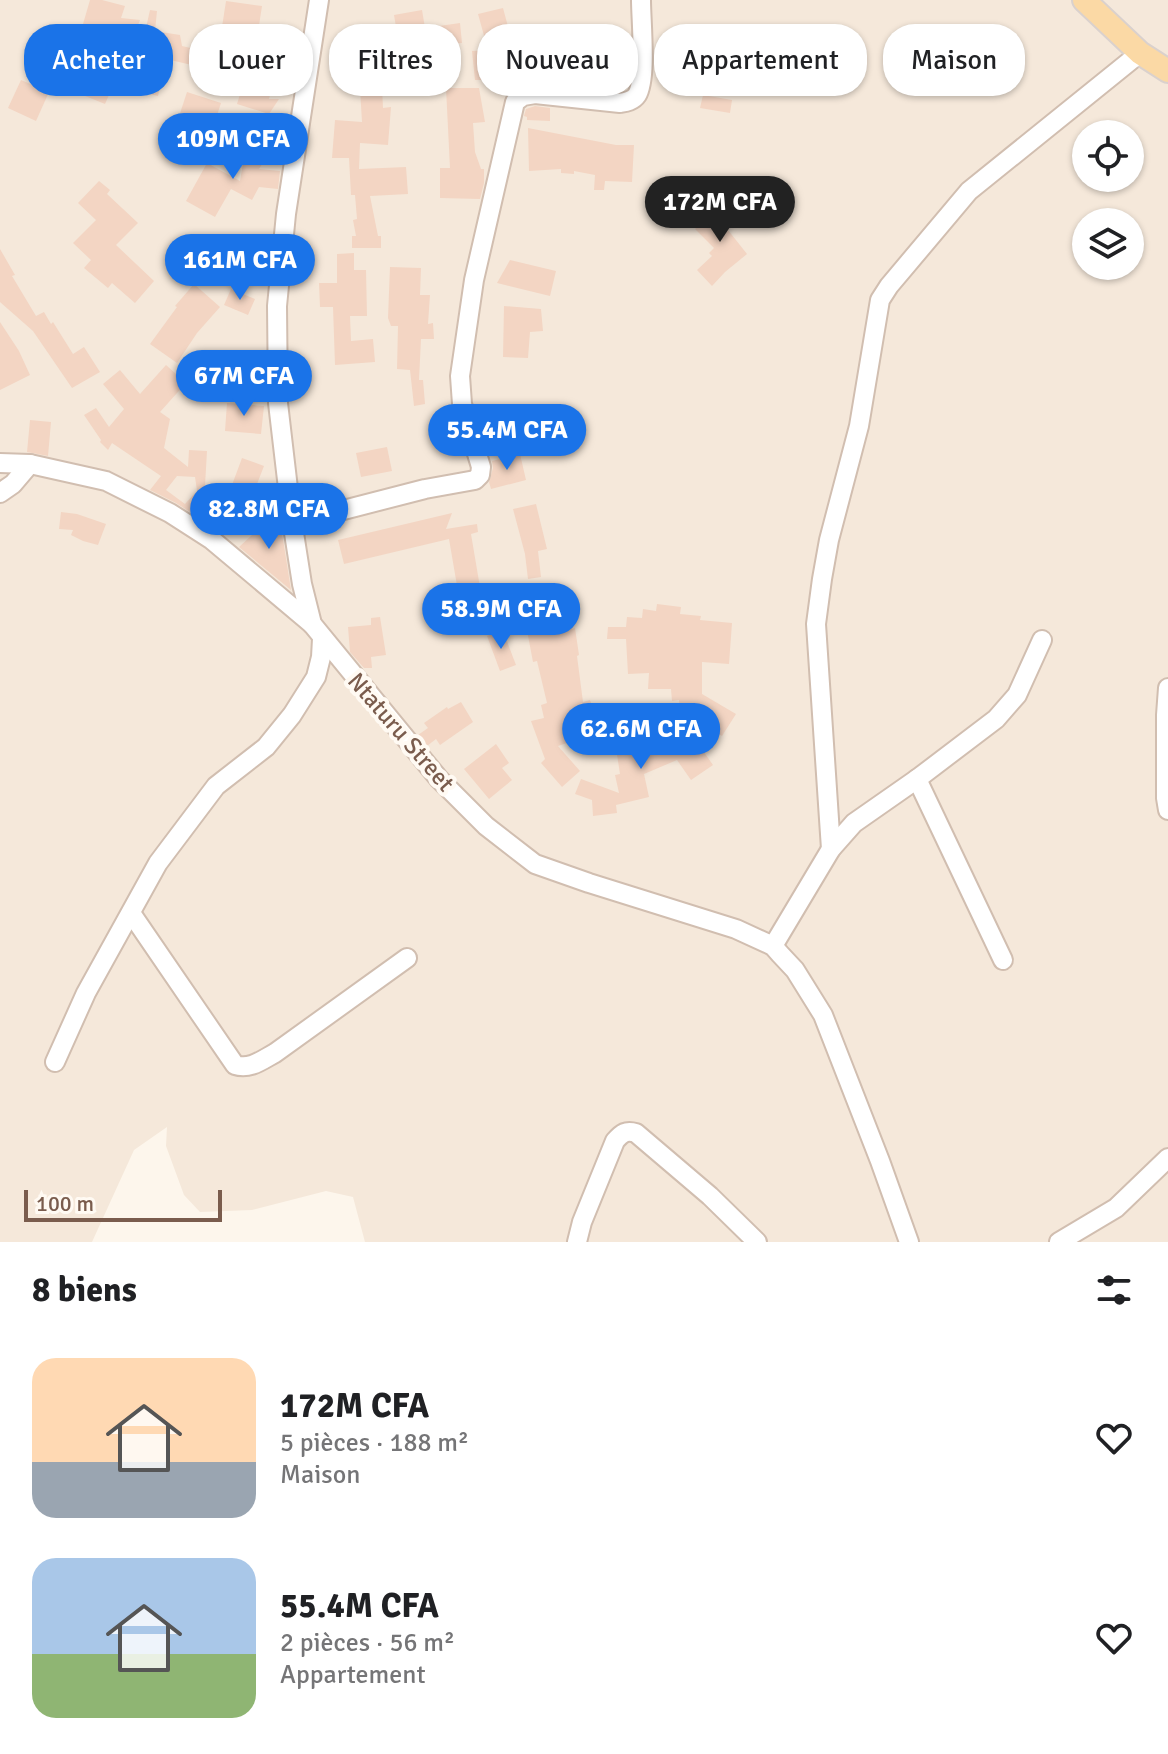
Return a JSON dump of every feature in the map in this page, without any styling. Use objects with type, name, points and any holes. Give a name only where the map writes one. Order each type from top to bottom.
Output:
[{"type":"main road","points":[[1084,0],[1140,53],[1168,71]]},
{"type":"street","name":"Ntaturu Street","points":[[319,0],[286,214],[277,306],[278,403],[302,584],[317,632],[439,779],[486,826],[535,864],[736,929],[773,946],[795,970],[823,1015],[909,1242]]},
{"type":"street","points":[[293,523],[478,478],[481,467],[462,404],[460,376],[474,280],[515,102],[523,96],[535,94],[620,103],[633,99],[642,67],[641,0]]},
{"type":"street","points":[[831,849],[816,624],[829,540],[859,426],[880,300],[969,191],[1140,53]]},
{"type":"street","points":[[0,463],[30,464],[106,481],[170,513],[212,540],[317,632],[321,657],[316,677],[292,715],[266,747],[216,786],[158,863],[86,993],[55,1062]]},
{"type":"street","points":[[0,493],[13,484],[30,464]]},
{"type":"street","points":[[773,946],[831,849],[854,823],[996,719],[1017,695],[1042,640]]},
{"type":"street","points":[[1168,688],[1168,810]]},
{"type":"street","points":[[917,779],[1003,960]]},
{"type":"street","points":[[131,913],[235,1065],[240,1067],[253,1065],[275,1053],[407,958]]},
{"type":"street","points":[[577,1242],[615,1141],[622,1133],[629,1131],[636,1133],[710,1196],[757,1242]]},
{"type":"street","points":[[1059,1242],[1116,1208],[1168,1158]]},
{"type":"shaded area","points":[[0,0],[1168,0],[1168,1242],[365,1242],[353,1197],[326,1191],[252,1210],[200,1212],[184,1195],[166,1146],[167,1127],[134,1150],[92,1242],[0,1242]]},
{"type":"building","points":[[90,0],[125,6],[121,18],[140,20],[138,24],[83,24]]},
{"type":"building","points":[[226,1],[262,6],[259,24],[222,24]]},
{"type":"building","points":[[503,8],[507,24],[481,24],[478,14]]},
{"type":"building","points":[[150,10],[157,11],[156,24],[147,24]]},
{"type":"building","points":[[422,10],[424,24],[396,24],[394,15]]},
{"type":"building","points":[[173,34],[180,35],[182,46],[189,48],[189,64],[173,61]]},
{"type":"building","points":[[472,51],[477,51],[477,80],[475,80]]},
{"type":"building","points":[[21,80],[24,81],[24,96],[47,96],[36,121],[8,108]]},
{"type":"building","points":[[461,88],[477,88],[485,122],[473,123],[475,152],[481,169],[484,169],[480,199],[440,198],[440,168],[450,168],[446,96],[461,96]]},
{"type":"building","points":[[187,92],[189,96],[221,103],[205,152],[171,141]]},
{"type":"building","points":[[85,96],[108,96],[105,104]]},
{"type":"building","points":[[239,96],[279,99],[269,114],[237,104]]},
{"type":"building","points":[[360,96],[382,96],[383,108],[391,107],[388,145],[360,143],[359,169],[406,167],[408,194],[370,196],[378,236],[381,236],[381,248],[352,248],[352,236],[356,236],[353,220],[357,219],[355,195],[351,195],[349,158],[332,158],[335,120],[362,122]]},
{"type":"building","points":[[703,96],[732,100],[730,113],[700,108]]},
{"type":"building","points":[[535,106],[550,108],[550,121],[527,120],[524,116],[526,109]]},
{"type":"building","points":[[528,128],[616,145],[634,145],[632,182],[605,181],[604,190],[594,190],[595,175],[574,171],[574,174],[561,173],[561,169],[529,171]]},
{"type":"building","points":[[255,140],[271,150],[259,169],[280,171],[278,189],[259,187],[252,200],[231,189],[215,217],[186,201],[207,163],[240,181],[244,158]]},
{"type":"building","points":[[99,181],[110,190],[107,194],[138,223],[116,245],[154,281],[135,303],[112,283],[108,288],[84,268],[91,260],[73,243],[96,220],[78,203]]},
{"type":"building","points":[[722,202],[739,220],[728,230],[747,254],[712,286],[697,270],[712,256],[709,253],[714,248],[695,229]]},
{"type":"building","points":[[0,249],[36,316],[44,312],[73,354],[84,347],[100,372],[72,388],[33,331],[0,302]]},
{"type":"building","points":[[354,253],[354,270],[366,270],[367,316],[350,316],[351,341],[373,339],[375,362],[335,365],[333,307],[320,307],[319,283],[337,283],[337,254]]},
{"type":"building","points":[[510,260],[556,271],[550,296],[497,283]]},
{"type":"building","points":[[390,267],[421,268],[420,295],[430,295],[428,324],[433,323],[434,339],[421,339],[419,380],[423,380],[425,404],[414,406],[410,370],[397,369],[398,326],[391,326],[388,318]]},
{"type":"building","points":[[194,284],[220,307],[197,333],[177,363],[150,344]]},
{"type":"building","points":[[231,289],[255,299],[248,315],[224,305]]},
{"type":"building","points":[[504,306],[541,309],[543,331],[530,332],[528,358],[503,357]]},
{"type":"building","points":[[0,322],[30,375],[0,390]]},
{"type":"building","points":[[166,365],[186,383],[160,412],[170,419],[164,448],[188,467],[189,450],[207,451],[205,486],[227,505],[210,525],[150,490],[161,476],[112,443],[108,450],[84,415],[96,408],[109,427],[124,409],[103,384],[120,370],[140,394]],"holes":[[[177,476],[195,477],[197,491],[185,504],[166,490]]]},
{"type":"building","points":[[227,403],[264,406],[261,434],[225,431]]},
{"type":"building","points":[[30,420],[51,422],[48,456],[27,452]]},
{"type":"building","points":[[387,447],[392,471],[361,477],[356,453]]},
{"type":"building","points":[[520,454],[526,480],[491,489],[492,461]]},
{"type":"building","points":[[242,458],[264,466],[257,484],[273,498],[252,521],[229,493]]},
{"type":"building","points":[[536,504],[547,549],[538,551],[541,577],[528,579],[513,509]]},
{"type":"building","points":[[61,512],[106,524],[98,545],[71,535],[73,530],[59,529]]},
{"type":"building","points":[[452,513],[446,529],[477,524],[478,532],[471,534],[483,605],[461,609],[449,539],[344,564],[338,540]]},
{"type":"building","points":[[280,520],[291,590],[239,547],[252,535],[249,531]]},
{"type":"building","points":[[532,583],[533,603],[561,601],[562,613],[570,612],[579,655],[583,702],[590,700],[599,726],[568,736],[570,742],[558,746],[580,771],[562,787],[541,763],[545,759],[531,721],[544,718],[541,705],[547,703],[537,661],[533,662],[525,620],[501,621],[499,600],[522,598],[521,584]]},
{"type":"building","points":[[657,604],[681,607],[680,614],[701,616],[700,620],[732,623],[729,664],[702,662],[702,694],[736,714],[722,736],[680,710],[679,700],[672,701],[671,689],[648,689],[649,673],[628,674],[626,639],[607,639],[608,627],[626,627],[627,617],[642,618],[643,609],[656,611]]},
{"type":"building","points":[[380,617],[386,655],[371,657],[372,668],[364,668],[350,652],[348,627],[371,625],[371,618]]},
{"type":"building","points":[[503,631],[516,665],[500,671],[487,636]]},
{"type":"building","points":[[461,702],[473,722],[440,745],[436,739],[427,746],[418,735],[428,728],[424,723],[447,707]]},
{"type":"building","points":[[640,732],[643,756],[665,746],[668,752],[692,735],[713,765],[691,780],[677,760],[644,774],[649,797],[616,805],[617,813],[593,816],[592,800],[575,794],[581,779],[619,793],[615,775],[620,774],[614,735]]},
{"type":"building","points":[[496,744],[509,763],[502,768],[512,780],[489,799],[464,769]]}]
